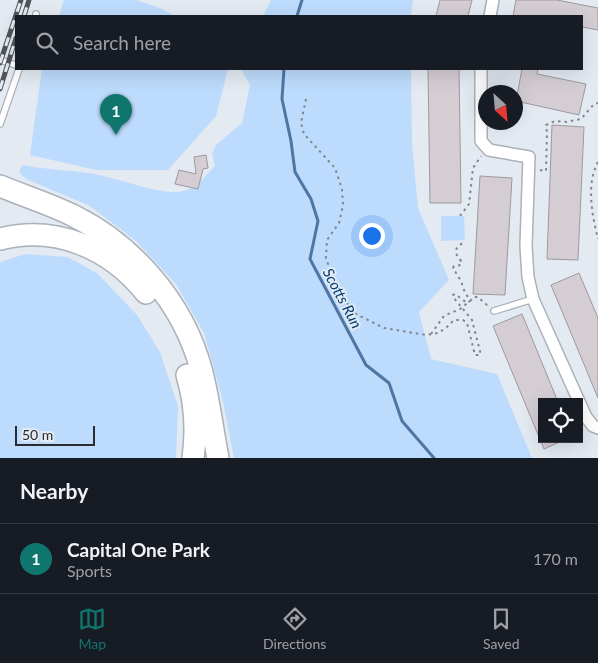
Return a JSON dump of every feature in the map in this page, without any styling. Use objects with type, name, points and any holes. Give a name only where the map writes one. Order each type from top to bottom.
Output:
[{"type":"highway","points":[[0,186],[73,215],[110,238],[139,264],[164,293],[176,312],[196,354],[205,386],[218,458]]},
{"type":"highway","points":[[0,239],[34,234],[79,242],[93,248],[110,260],[142,288],[169,329],[186,371],[195,416],[193,458]]},
{"type":"street","points":[[490,15],[493,0]]},
{"type":"street","points":[[480,70],[481,141],[489,150],[529,157],[526,246],[528,277],[533,299],[586,417],[593,426],[598,428]]},
{"type":"lane","points":[[0,60],[15,65]]},
{"type":"lane","points":[[0,124],[19,70]]},
{"type":"lane","points":[[494,312],[533,299]]},
{"type":"path","points":[[306,99],[301,123],[304,134],[335,168],[342,189],[343,206],[340,223],[327,240],[326,258],[336,287],[354,313],[384,328],[426,335],[446,328],[454,320],[463,320],[468,323],[475,355],[480,356],[472,320],[453,295],[455,294],[468,302]]},
{"type":"path","points":[[529,169],[546,171],[546,125],[555,121],[566,122],[581,119],[594,104],[598,103]]},
{"type":"path","points":[[460,216],[469,204],[473,168],[488,149]]},
{"type":"path","points":[[598,162],[592,188],[593,217],[598,238]]},
{"type":"path","points":[[463,240],[463,243],[457,246],[455,251],[455,254],[462,261],[461,265],[452,268],[461,281],[468,302]]},
{"type":"path","points":[[431,334],[444,316],[462,308],[474,297],[478,297],[494,312]]},
{"type":"shaded area","points":[[64,0],[136,0],[160,8],[173,15],[59,15]]},
{"type":"shaded area","points":[[271,0],[413,0],[411,15],[264,15]]},
{"type":"shaded area","points":[[42,70],[228,70],[216,116],[168,170],[96,170],[30,155]]},
{"type":"shaded area","points":[[242,70],[411,70],[412,143],[418,208],[449,280],[419,312],[431,359],[497,374],[532,458],[234,458],[223,402],[204,333],[176,284],[136,241],[90,206],[26,179],[19,172],[22,165],[99,175],[161,191],[185,191],[199,182],[215,166],[212,154],[216,145],[242,123],[250,85]]},
{"type":"shaded area","points":[[441,216],[464,216],[465,240],[441,241]]},
{"type":"shaded area","points":[[25,254],[68,257],[98,274],[137,315],[160,352],[178,406],[176,458],[0,458],[0,262]]},
{"type":"building","points":[[440,0],[472,0],[468,15],[436,15]]},
{"type":"building","points":[[516,0],[557,0],[598,8],[598,30],[583,27],[583,15],[513,15]]},
{"type":"building","points":[[428,70],[459,70],[461,203],[430,203]]},
{"type":"building","points":[[522,70],[538,70],[537,74],[586,84],[579,115],[523,103],[523,85],[519,85]]},
{"type":"building","points":[[552,125],[584,127],[578,260],[547,259]]},
{"type":"building","points":[[206,155],[208,168],[203,169],[198,189],[175,184],[179,170],[196,174],[194,157]]},
{"type":"building","points":[[480,176],[512,178],[505,295],[473,294]]},
{"type":"building","points":[[579,273],[598,318],[598,398],[551,285]]},
{"type":"building","points":[[522,314],[556,398],[538,398],[538,435],[493,326]]},
{"type":"building","points":[[542,443],[557,443],[544,449]]},
{"type":"waterway","name":"Scotts Run","points":[[297,15],[302,0]]},
{"type":"waterway","name":"Scotts Run","points":[[284,70],[282,99],[295,172],[311,199],[318,221],[310,259],[366,365],[389,383],[402,421],[434,458]]},
{"type":"railway","points":[[16,15],[21,0]]},
{"type":"railway","points":[[24,15],[29,0]]},
{"type":"railway","points":[[0,63],[15,18]]},
{"type":"railway","points":[[0,89],[15,41]]},
{"type":"place","name":"Capital One Park","points":[[116,135]]}]
